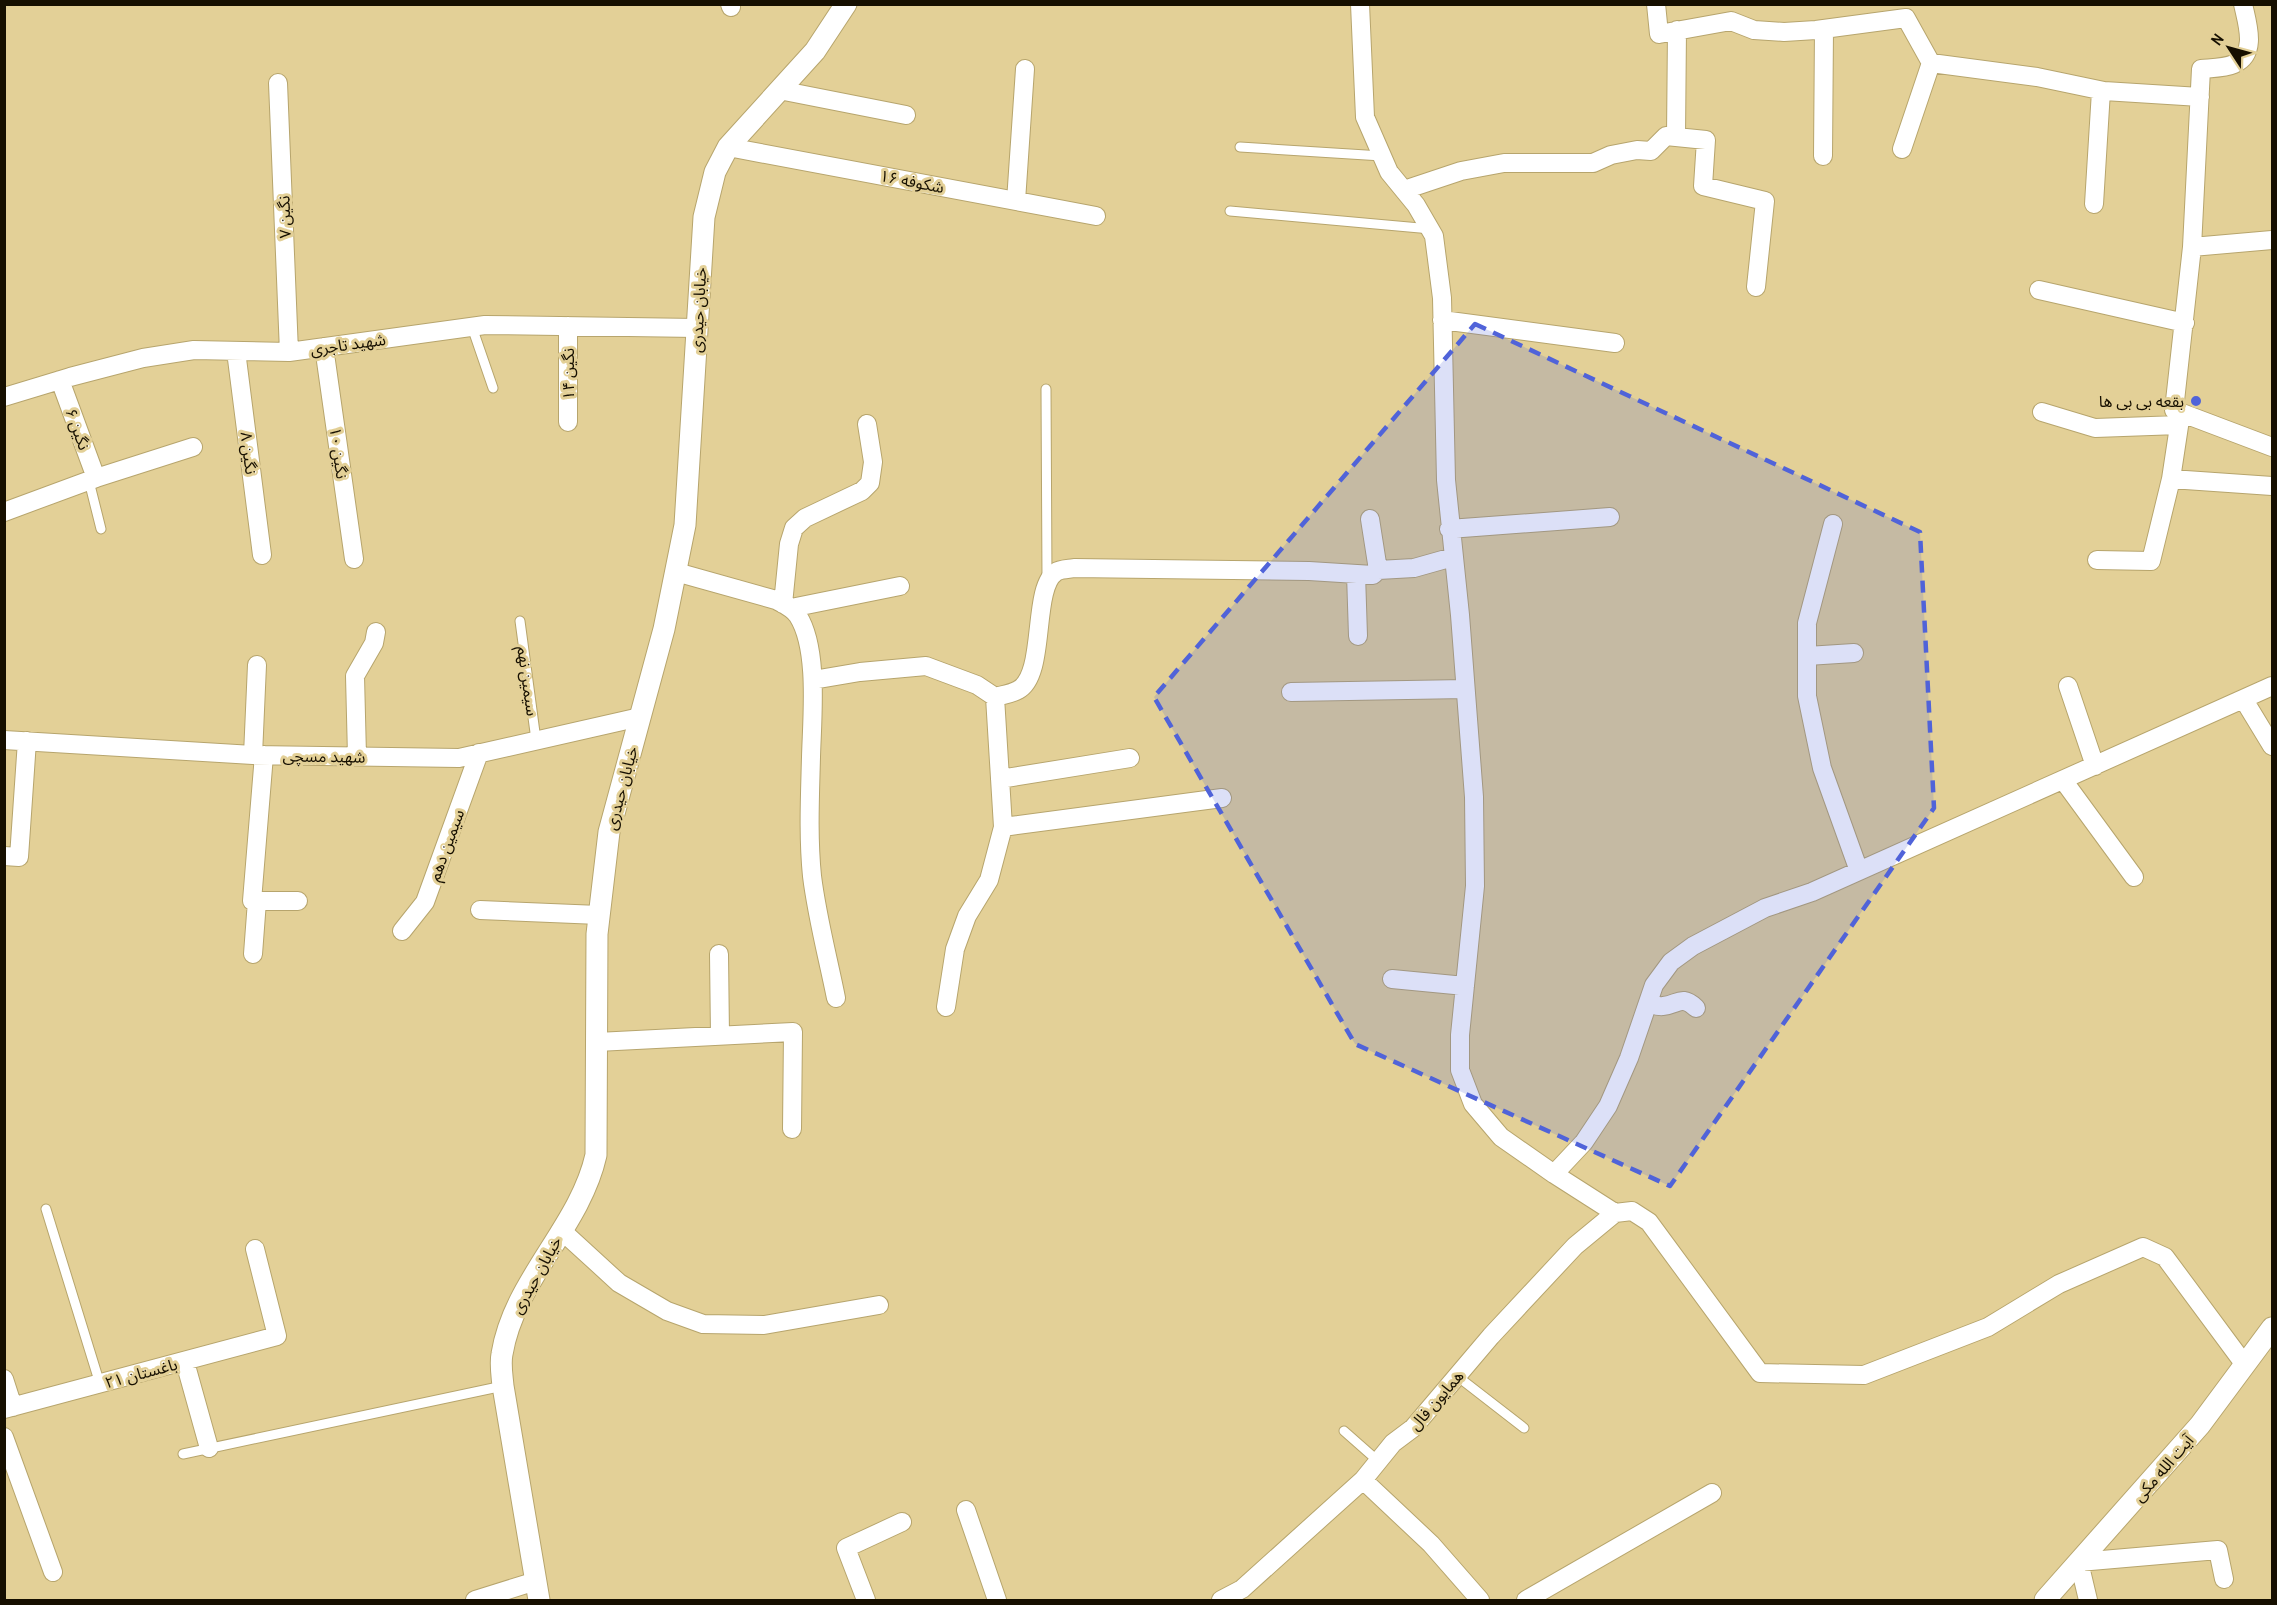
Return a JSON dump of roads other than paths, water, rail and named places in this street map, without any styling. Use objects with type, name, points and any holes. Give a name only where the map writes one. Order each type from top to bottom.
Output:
[{"type":"street","name":"خیابان حیدری","points":[[537,1591],[501,1365],[507,1330],[527,1289],[587,1185],[596,1155],[599,915],[609,832],[664,630],[685,525],[704,217],[715,172],[728,147],[815,51],[835,24],[846,4]]},
{"type":"street","points":[[1360,4],[1365,117],[1389,172],[1416,205],[1434,236],[1441,287],[1445,468],[1449,529],[1460,615],[1474,797],[1475,885],[1460,1035],[1460,1070],[1473,1104],[1502,1137],[1554,1174],[1615,1213],[1632,1211],[1650,1222],[1760,1373],[1864,1375],[1988,1328],[2059,1284],[2143,1247],[2165,1257],[2245,1365]]},
{"type":"street","points":[[1656,4],[1659,34],[1731,21],[1754,30],[1784,32],[1906,18],[1931,63],[1902,149]]},
{"type":"street","points":[[2097,561],[2151,561],[2171,479],[2180,419],[2174,410],[2192,247],[2202,69],[2235,64],[2247,53],[2250,38],[2243,4]]},
{"type":"street","points":[[1823,156],[1824,29]]},
{"type":"street","points":[[1676,136],[1677,30]]},
{"type":"street","points":[[1931,63],[2037,77],[2101,91],[2200,97]]},
{"type":"street","points":[[1016,201],[1025,69]]},
{"type":"street","name":"نگین ۷","points":[[279,83],[290,352]]},
{"type":"street","points":[[779,90],[906,115]]},
{"type":"street","points":[[2094,204],[2101,91]]},
{"type":"street","points":[[1404,190],[1461,171],[1504,163],[1593,164],[1611,155],[1637,150],[1651,151],[1666,136],[1706,140],[1703,186],[1766,201],[1756,287]]},
{"type":"street","name":"شکوفه ۱۶","points":[[728,147],[1096,216]]},
{"type":"street","points":[[2192,247],[2272,240]]},
{"type":"street","points":[[2038,290],[2185,323]]},
{"type":"street","points":[[1442,320],[1615,343]]},
{"type":"street","name":"نگین ۱۴","points":[[568,326],[568,422]]},
{"type":"street","name":"شهید تاجری","points":[[4,397],[143,358],[194,350],[290,352],[472,327],[697,328]]},
{"type":"street","name":"نگین ۱۰","points":[[324,347],[354,559]]},
{"type":"street","name":"نگین ۸","points":[[236,351],[262,555]]},
{"type":"street","name":"نگین ۶","points":[[60,380],[92,480]]},
{"type":"street","points":[[2042,412],[2095,428],[2180,419],[2272,447]]},
{"type":"street","points":[[787,606],[789,544],[794,528],[805,518],[862,491],[870,483],[873,462],[867,424]]},
{"type":"street","points":[[4,512],[193,447]]},
{"type":"street","points":[[2171,479],[2272,486]]},
{"type":"street","points":[[1449,529],[1610,517]]},
{"type":"street","points":[[1370,519],[1378,570]]},
{"type":"street","points":[[1833,524],[1807,623],[1807,696],[1822,768],[1859,871]]},
{"type":"street","points":[[995,697],[1018,690],[1028,680],[1047,582],[1056,571],[1074,568],[1309,571],[1373,575],[1378,570],[1414,568],[1453,557]]},
{"type":"street","points":[[676,572],[755,594],[787,606],[799,617],[808,644],[813,680],[809,814],[813,877],[836,998]]},
{"type":"street","points":[[1356,574],[1358,636]]},
{"type":"street","points":[[787,606],[900,586]]},
{"type":"street","points":[[357,756],[355,676],[374,643],[376,632]]},
{"type":"street","points":[[1807,656],[1854,653]]},
{"type":"street","points":[[257,665],[258,755],[252,901],[298,901]]},
{"type":"street","points":[[813,680],[860,672],[926,666],[977,685],[995,697]]},
{"type":"street","points":[[2068,686],[2095,766]]},
{"type":"street","points":[[1554,1174],[1584,1142],[1608,1106],[1629,1058],[1654,986],[1671,962],[1693,946],[1765,908],[1812,892],[2272,686]]},
{"type":"street","points":[[1291,692],[1465,689]]},
{"type":"street","points":[[946,1007],[955,949],[967,916],[989,880],[1003,827],[995,697]]},
{"type":"street","points":[[2244,700],[2272,746]]},
{"type":"street","name":"شهید مسچی","points":[[4,740],[258,755],[459,758],[640,717]]},
{"type":"street","points":[[4,856],[19,857],[27,741]]},
{"type":"street","name":"سیمین دهم","points":[[402,931],[425,902],[479,753]]},
{"type":"street","points":[[1000,779],[1130,758]]},
{"type":"street","points":[[2063,780],[2134,877]]},
{"type":"street","points":[[1003,827],[1222,798]]},
{"type":"street","points":[[253,954],[256,901]]},
{"type":"street","points":[[480,910],[599,915]]},
{"type":"street","points":[[719,954],[720,1036]]},
{"type":"street","points":[[1392,979],[1465,986]]},
{"type":"street","points":[[1647,1003],[1663,1006],[1681,1000],[1689,1001],[1696,1008]]},
{"type":"street","points":[[597,1042],[793,1032],[792,1129]]},
{"type":"street","name":"همایون فال","points":[[1221,1600],[1242,1589],[1363,1480],[1393,1443],[1413,1428],[1491,1336],[1575,1246],[1615,1213]]},
{"type":"street","points":[[561,1230],[619,1283],[667,1311],[703,1324],[764,1325],[879,1305]]},
{"type":"street","name":"باغستان ۲۱","points":[[9,1408],[277,1336],[255,1249]]},
{"type":"street","name":"آیت الله مکی","points":[[2045,1600],[2200,1425],[2272,1328]]},
{"type":"street","points":[[185,1362],[209,1448]]},
{"type":"street","points":[[4,1379],[9,1408]]},
{"type":"street","points":[[4,1437],[53,1572]]},
{"type":"street","points":[[1363,1480],[1431,1544],[1480,1600]]},
{"type":"street","points":[[1526,1600],[1712,1493]]},
{"type":"street","points":[[966,1510],[997,1600]]},
{"type":"street","points":[[866,1600],[846,1548],[902,1522]]},
{"type":"street","points":[[2088,1600],[2079,1562],[2218,1550],[2224,1579]]},
{"type":"street","points":[[475,1600],[537,1591]]},
{"type":"lane","points":[[1240,147],[1382,156]]},
{"type":"lane","points":[[1230,211],[1431,230]]},
{"type":"lane","points":[[472,327],[493,388]]},
{"type":"lane","points":[[1046,389],[1047,582]]},
{"type":"lane","points":[[92,480],[101,530]]},
{"type":"lane","name":"سیمین نهم","points":[[520,621],[536,741]]},
{"type":"lane","points":[[46,1209],[100,1384]]},
{"type":"lane","points":[[1457,1376],[1524,1428]]},
{"type":"lane","points":[[183,1454],[503,1386]]},
{"type":"lane","points":[[1344,1431],[1378,1461]]},
{"type":"place","name":"بقعه بی بی ها","points":[[2196,401]]}]
